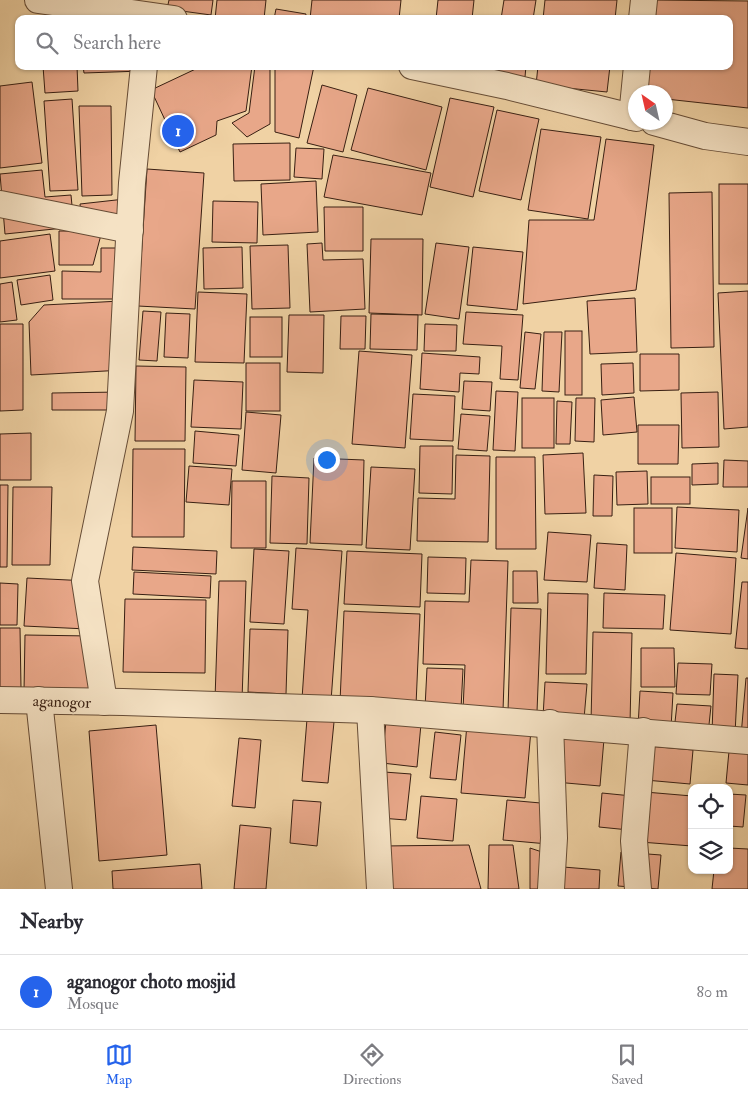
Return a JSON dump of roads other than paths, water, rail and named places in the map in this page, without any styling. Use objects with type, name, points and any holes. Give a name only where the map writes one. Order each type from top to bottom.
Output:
[{"type":"street","points":[[38,0],[156,13]]},
{"type":"street","points":[[642,15],[644,0]]},
{"type":"street","points":[[114,702],[85,581],[120,411],[132,183],[144,70]]},
{"type":"street","points":[[431,70],[507,86],[628,116]]},
{"type":"street","points":[[637,70],[638,85]]},
{"type":"street","points":[[673,128],[705,136],[748,142]]},
{"type":"street","points":[[0,204],[130,230]]},
{"type":"street","name":"aganogor","points":[[0,700],[370,710],[550,723],[748,741]]},
{"type":"street","points":[[39,700],[59,889]]},
{"type":"street","points":[[370,710],[380,889]]},
{"type":"street","points":[[550,723],[554,838],[551,889]]},
{"type":"street","points":[[638,889],[634,841],[643,731]]},
{"type":"place","name":"aganogor choto mosjid","points":[[178,131]]}]
